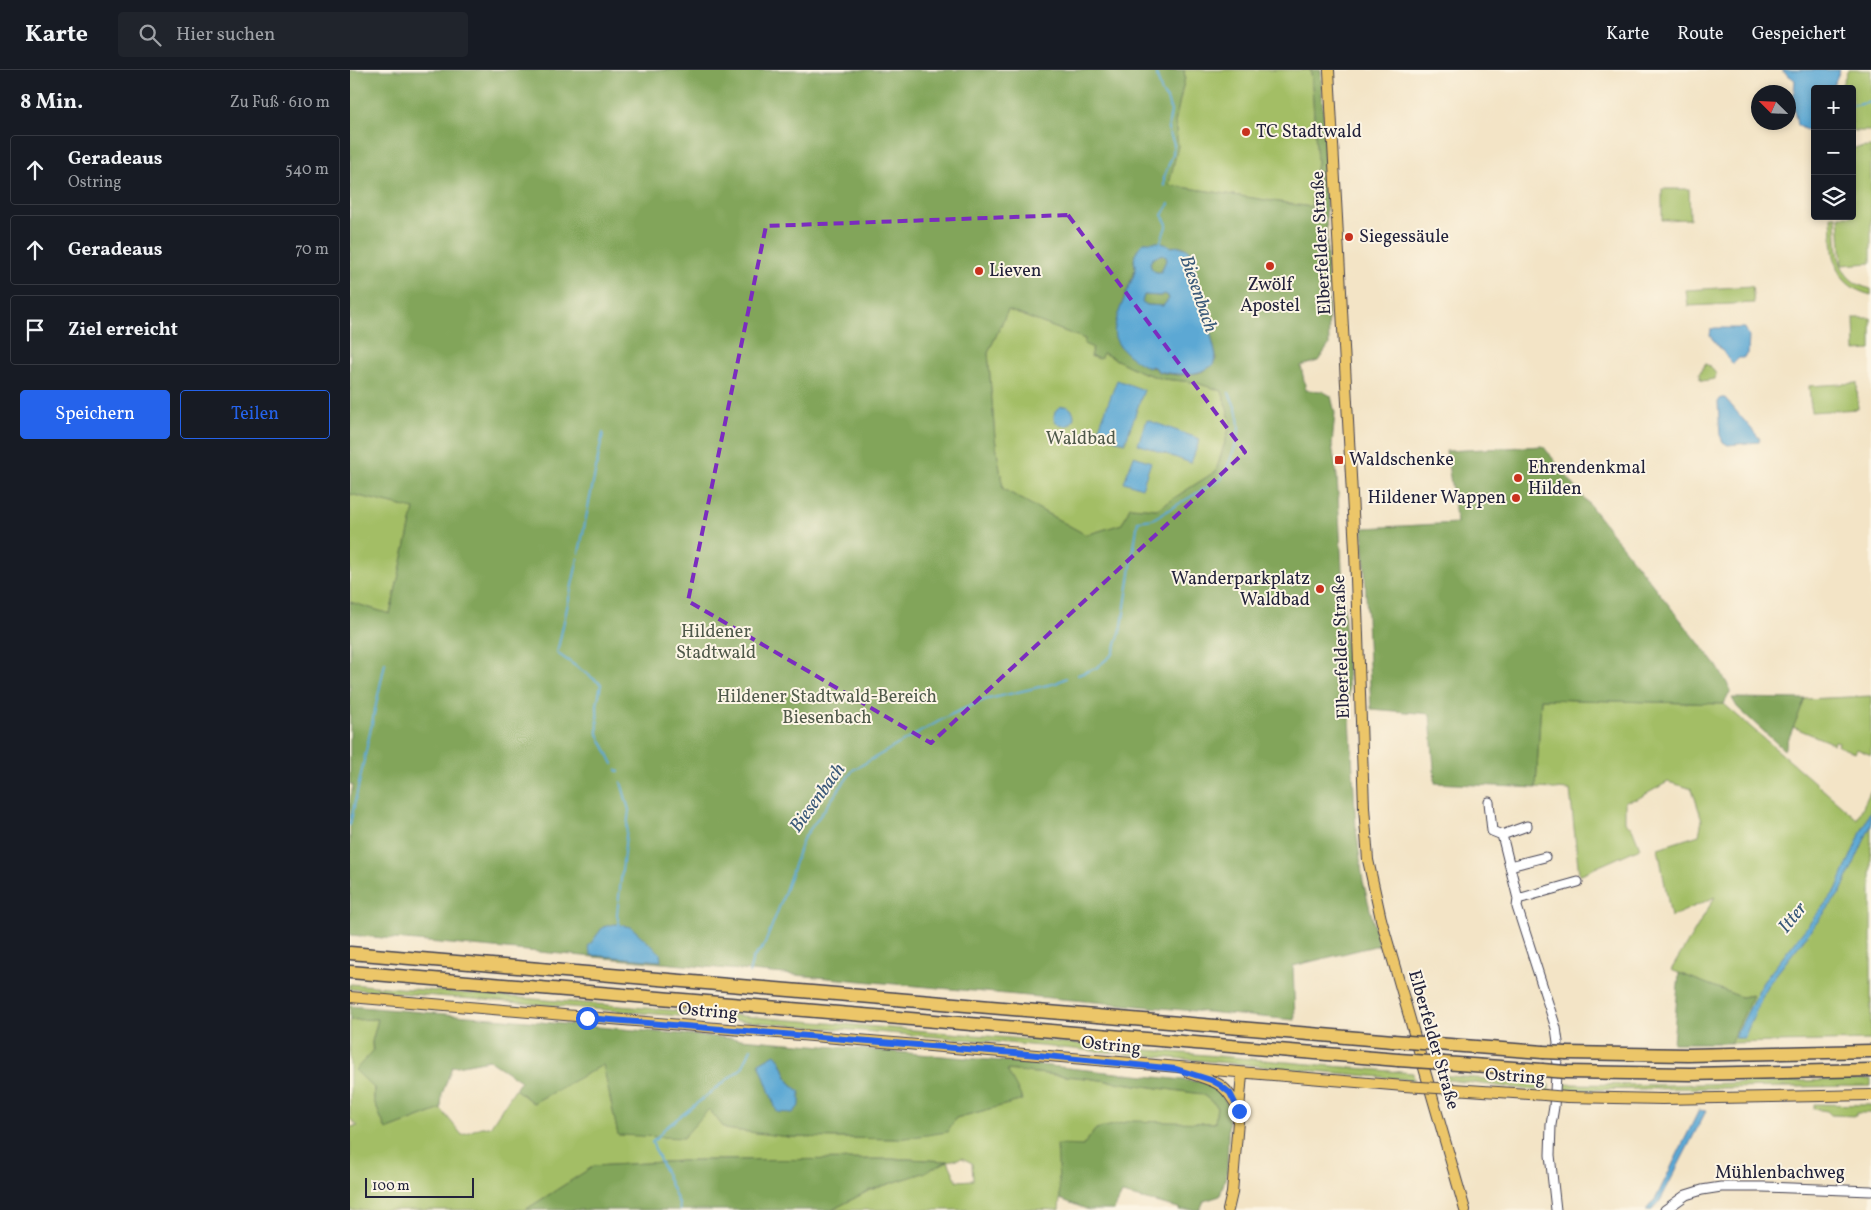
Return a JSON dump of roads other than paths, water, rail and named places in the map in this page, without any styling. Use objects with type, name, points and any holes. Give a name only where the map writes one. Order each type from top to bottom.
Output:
[{"type":"highway","points":[[350,953],[1543,1052],[1688,1055],[1871,1051]]},
{"type":"highway","points":[[350,972],[1398,1060],[1566,1072],[1690,1074],[1871,1070]]},
{"type":"main road","name":"Elberfelder Straße","points":[[1329,70],[1355,550],[1363,778],[1368,860],[1384,928],[1465,1210]]},
{"type":"main road","name":"Ostring","points":[[350,997],[1027,1054],[1176,1069],[1404,1086],[1662,1100],[1871,1095]]},
{"type":"main road","points":[[1176,1069],[1211,1080],[1220,1085],[1230,1093],[1239,1111]]},
{"type":"main road","points":[[1228,1210],[1232,1194],[1242,1074]]},
{"type":"street","points":[[1489,802],[1492,831],[1502,835],[1527,826]]},
{"type":"street","points":[[1502,835],[1518,899],[1517,907],[1556,1028],[1558,1042],[1550,1155],[1556,1210]]},
{"type":"street","points":[[1510,866],[1545,857]]},
{"type":"street","points":[[1518,899],[1578,882]]},
{"type":"street","name":"Mühlenbachweg","points":[[1665,1210],[1686,1195],[1721,1187],[1871,1191]]},
{"type":"water","points":[[1781,70],[1840,70],[1834,85],[1811,85],[1811,129],[1806,130],[1797,125],[1795,80]]},
{"type":"water","points":[[1144,242],[1159,242],[1172,247],[1180,246],[1189,250],[1191,254],[1216,356],[1213,365],[1207,369],[1187,374],[1158,371],[1156,368],[1151,366],[1149,368],[1134,359],[1117,342],[1115,337],[1116,322],[1135,270],[1135,255]],"holes":[[[1162,254],[1167,258],[1161,272],[1154,271],[1150,263],[1152,259]],[[1165,294],[1169,299],[1163,306],[1147,305],[1142,302],[1144,295],[1160,296]]]},
{"type":"water","points":[[1745,328],[1749,336],[1748,354],[1743,358],[1739,358],[1733,364],[1710,336],[1711,329]]},
{"type":"water","points":[[1117,380],[1144,390],[1125,443],[1097,433]]},
{"type":"water","points":[[1721,398],[1725,398],[1760,439],[1759,442],[1728,445],[1723,442],[1720,435],[1718,402]]},
{"type":"water","points":[[1064,406],[1071,409],[1074,416],[1071,423],[1064,426],[1057,423],[1054,416],[1057,409]]},
{"type":"water","points":[[1147,420],[1200,439],[1191,463],[1138,444]]},
{"type":"water","points":[[1134,456],[1151,462],[1142,488],[1124,482]]},
{"type":"water","points":[[1871,809],[1871,825],[1841,892],[1767,986],[1744,1038],[1734,1038],[1763,982],[1836,890]]},
{"type":"water","points":[[615,924],[631,927],[660,953],[661,961],[591,955],[588,947],[603,927]]},
{"type":"water","points":[[775,1054],[780,1060],[789,1082],[800,1092],[800,1105],[793,1113],[777,1112],[759,1063]]},
{"type":"water","points":[[1699,1110],[1706,1111],[1660,1201],[1652,1210],[1646,1210],[1656,1198]]},
{"type":"waterway","name":"Biesenbach","points":[[1155,70],[1162,93],[1167,99],[1171,111],[1168,129],[1174,144],[1173,154],[1164,177],[1164,186]]},
{"type":"waterway","points":[[1856,105],[1871,102]]},
{"type":"waterway","name":"Biesenbach","points":[[1161,244],[1167,224],[1162,215],[1169,204]]},
{"type":"waterway","name":"Biesenbach","points":[[1078,675],[1096,668],[1113,654],[1122,626],[1138,521],[1153,519],[1221,479],[1224,474],[1239,433],[1236,409],[1229,393]]},
{"type":"waterway","points":[[579,553],[603,433]]},
{"type":"waterway","points":[[578,558],[557,653],[601,684],[597,705],[598,734],[613,764]]},
{"type":"waterway","points":[[350,825],[385,663]]},
{"type":"waterway","name":"Biesenbach","points":[[749,973],[753,958],[764,946],[803,839],[853,770],[950,715],[984,700],[1056,683],[1066,678]]},
{"type":"waterway","points":[[619,925],[617,914],[629,810],[621,782]]},
{"type":"waterway","name":"Biesenbach","points":[[680,1210],[652,1142],[664,1129],[742,1068],[751,1049]]},
{"type":"place","name":"TC Stadtwald","points":[[1246,132]]},
{"type":"place","name":"Siegessäule","points":[[1349,237]]},
{"type":"place","name":"Zwölf Apostel","points":[[1270,266]]},
{"type":"place","name":"Lieven","points":[[979,271]]},
{"type":"place","name":"Waldschenke","points":[[1339,460]]},
{"type":"place","name":"Ehrendenkmal Hilden","points":[[1518,478]]},
{"type":"place","name":"Hildener Wappen","points":[[1516,498]]},
{"type":"place","name":"Wanderparkplatz Waldbad","points":[[1320,589]]},
{"type":"park label","name":"Waldbad","points":[[1081,439]]},
{"type":"park label","name":"Hildener Stadtwald","points":[[716,642]]},
{"type":"park label","name":"Hildener Stadtwald-Bereich Biesenbach","points":[[827,708]]},
{"type":"water label","name":"Itter","points":[[1793,918]]}]
